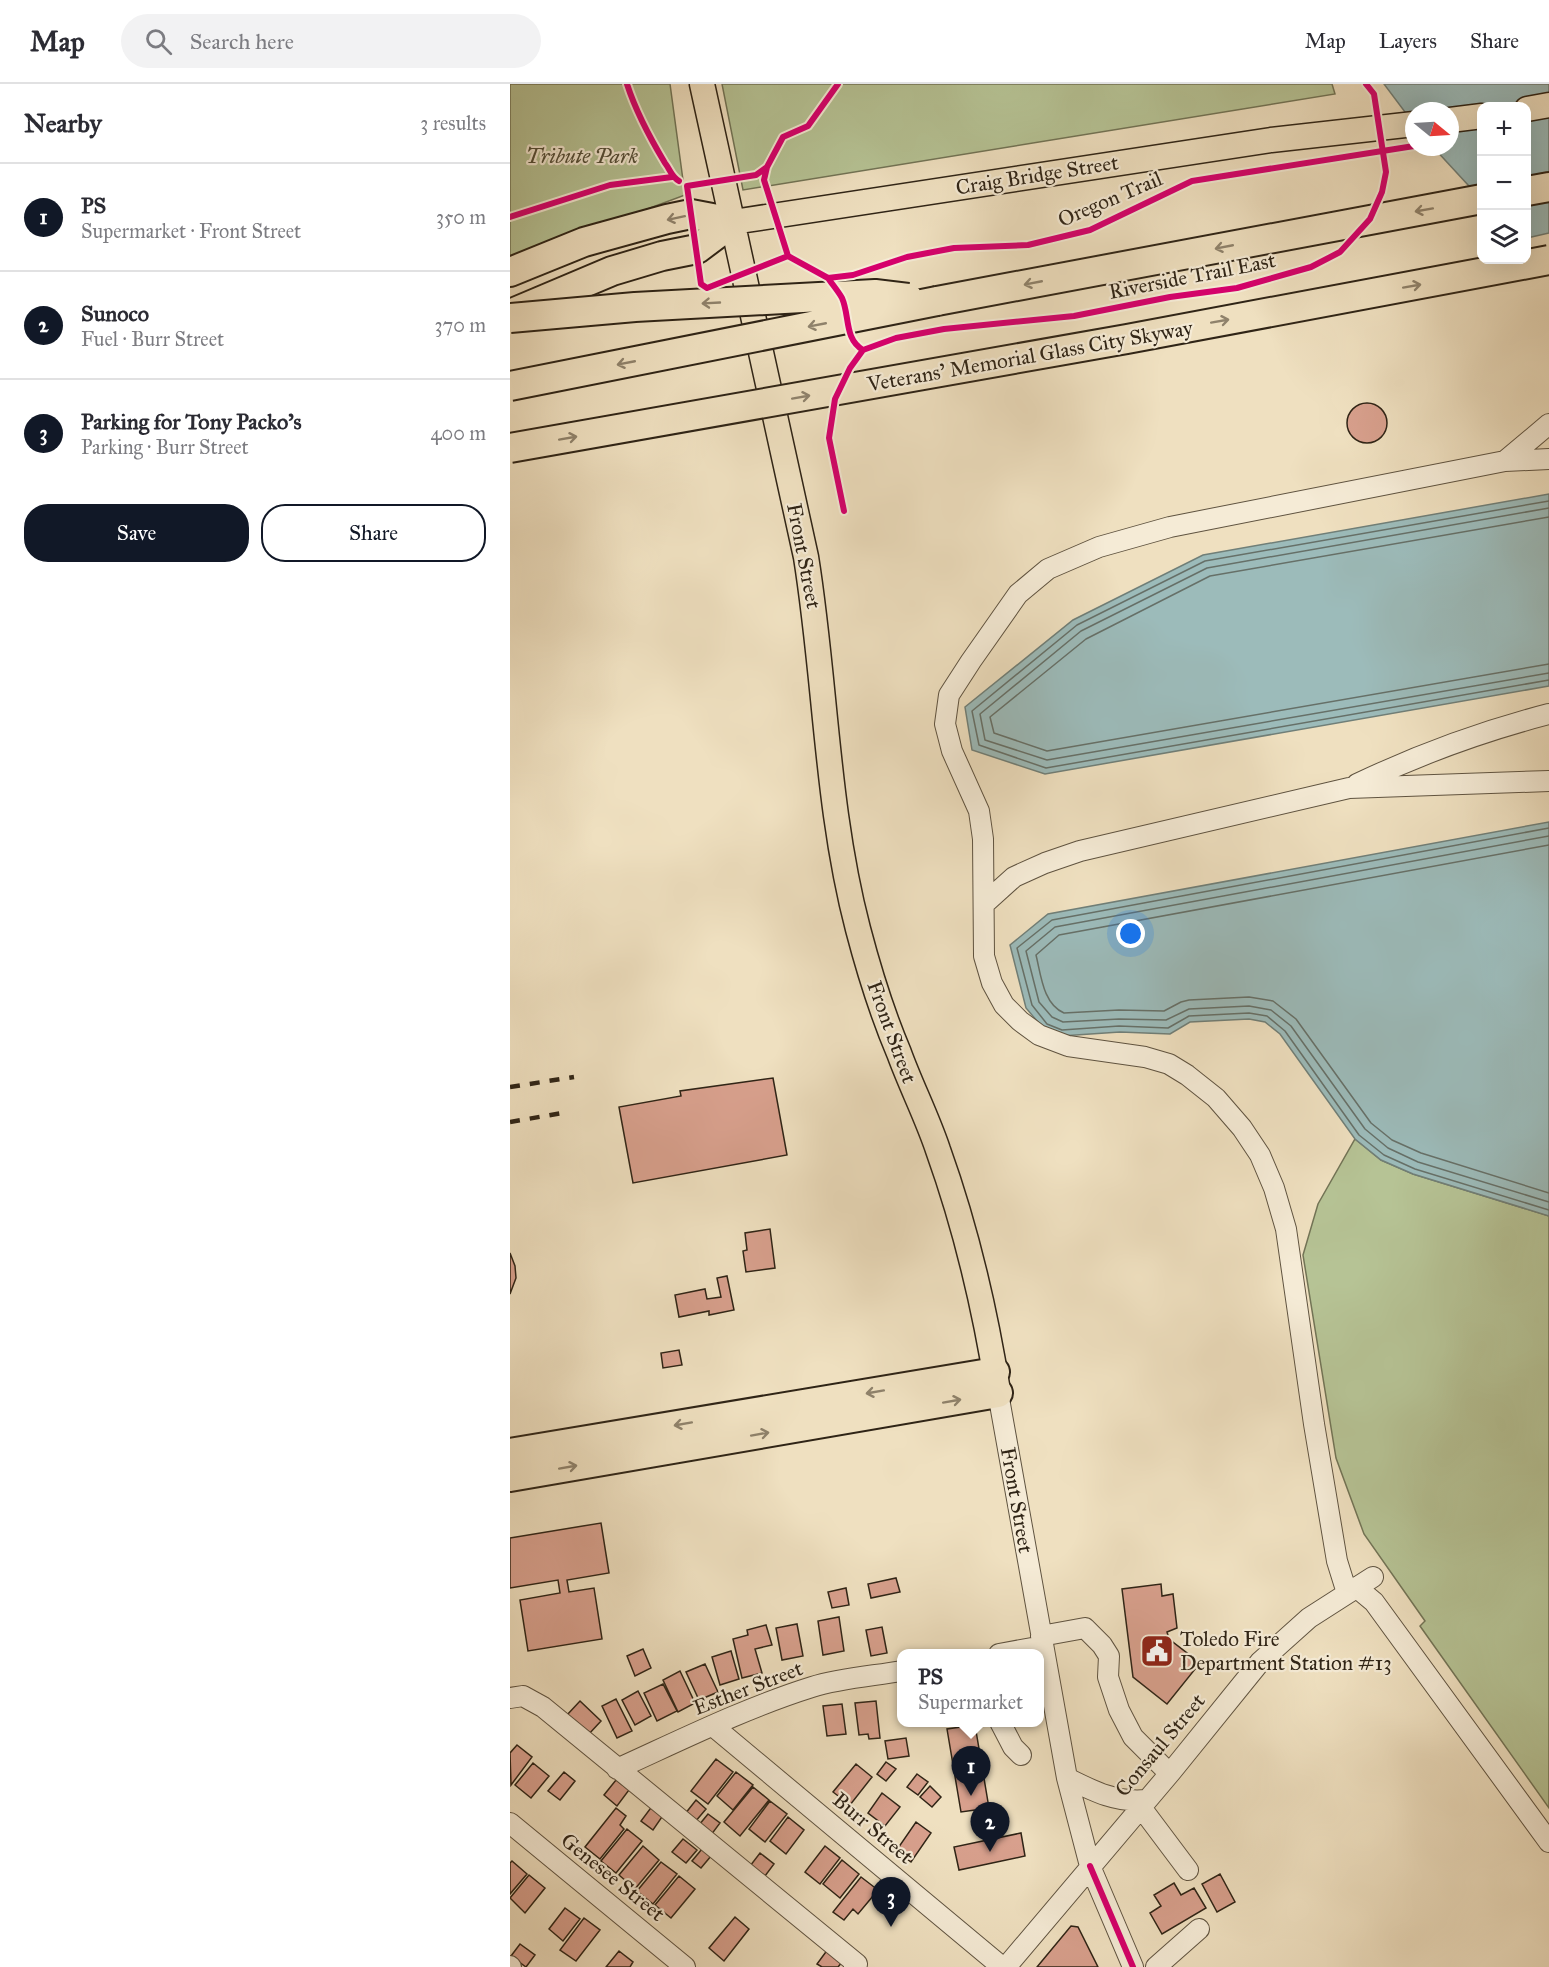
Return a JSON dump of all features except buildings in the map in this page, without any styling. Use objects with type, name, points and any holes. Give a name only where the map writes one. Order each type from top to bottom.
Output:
[{"type":"highway","points":[[1531,190],[1549,187]]},
{"type":"highway","points":[[510,386],[936,301],[1477,200]]},
{"type":"highway","points":[[510,272],[584,242],[691,214],[733,222]]},
{"type":"highway","points":[[510,316],[612,272],[662,256],[697,249],[733,222]]},
{"type":"highway","name":"Veterans' Memorial Glass City Skyway","points":[[510,448],[1549,260]]},
{"type":"highway","points":[[510,316],[875,294],[936,301]]},
{"type":"highway","points":[[510,1453],[997,1382]]},
{"type":"highway","points":[[510,1477],[997,1382]]},
{"type":"main road","name":"Front Street","points":[[702,84],[806,557],[818,634],[835,816],[850,897],[867,962],[886,1020],[937,1147],[956,1203],[975,1276],[997,1382]]},
{"type":"main road","points":[[1531,108],[1549,105]]},
{"type":"main road","points":[[1459,119],[1477,117]]},
{"type":"main road","name":"Craig Bridge Street","points":[[733,222],[1271,140],[1405,125]]},
{"type":"street","points":[[1505,461],[1549,424]]},
{"type":"street","points":[[1549,459],[1505,461],[1170,527],[1099,547],[1048,569],[1018,594],[949,695],[945,724],[952,751],[980,811],[983,839],[984,956],[992,983],[1004,1005],[1020,1022],[1039,1035],[1068,1046],[1136,1055],[1169,1064],[1187,1075],[1216,1098],[1242,1128],[1260,1155],[1274,1188],[1286,1229],[1314,1424],[1338,1561],[1374,1602],[1549,1842]]},
{"type":"street","points":[[1349,788],[1391,768],[1509,724],[1549,714]]},
{"type":"street","points":[[984,904],[1014,878],[1045,862],[1080,851],[1349,788],[1549,781]]},
{"type":"street","name":"Front Street","points":[[997,1382],[1043,1649]]},
{"type":"street","name":"Consaul Street","points":[[1004,1967],[1260,1662],[1309,1618],[1359,1586]]},
{"type":"street","points":[[1013,1649],[1085,1628],[1094,1635],[1109,1656],[1108,1677],[1119,1710],[1133,1737],[1169,1773]]},
{"type":"street","name":"Front Street","points":[[1044,1652],[1067,1778],[1090,1866],[1133,1967]]},
{"type":"street","name":"Esther Street","points":[[617,1769],[713,1726],[814,1686],[897,1672]]},
{"type":"street","points":[[510,1698],[524,1696],[533,1700],[857,1964],[854,1967]]},
{"type":"street","name":"Burr Street","points":[[713,1726],[1004,1967]]},
{"type":"street","points":[[1002,1727],[1013,1748],[1021,1755]]},
{"type":"street","points":[[1067,1778],[1115,1799],[1143,1803],[1188,1870]]},
{"type":"street","name":"Genesee Street","points":[[510,1823],[676,1964]]},
{"type":"street","points":[[1156,1967],[1199,1929]]},
{"type":"green space","name":"Tribute Park","points":[[510,84],[670,84],[685,195],[510,260]]},
{"type":"green space","points":[[722,84],[1332,84],[1335,94],[743,190]]},
{"type":"green space","points":[[1355,1139],[1381,1160],[1413,1174],[1549,1216],[1549,1808],[1420,1626],[1425,1621],[1364,1534],[1336,1458],[1303,1255],[1318,1204]]},
{"type":"water","points":[[1384,84],[1549,84],[1549,233],[1531,237],[1531,102],[1477,102],[1477,195],[1441,156],[1459,156],[1459,102],[1405,102],[1405,112]]},
{"type":"water","points":[[1549,494],[1549,686],[1045,774],[972,750],[965,707],[1073,620],[1203,555]]},
{"type":"water","points":[[1549,822],[1549,1216],[1413,1174],[1381,1160],[1355,1139],[1280,1034],[1265,1022],[1249,1019],[1190,1022],[1170,1034],[1120,1032],[1061,1036],[1043,1028],[1026,1008],[1010,945],[1048,914]]},
{"type":"railway","points":[[510,1087],[574,1077]]},
{"type":"railway","points":[[510,1122],[568,1112]]},
{"type":"cycle path","points":[[627,84],[649,134],[671,173],[679,181]]},
{"type":"cycle path","points":[[788,256],[764,180],[767,167],[783,137],[808,126],[838,84]]},
{"type":"cycle path","name":"Riverside Trail East","points":[[844,511],[829,438],[835,399],[850,368],[863,350],[896,338],[944,329],[1074,316],[1170,297],[1237,288],[1311,267],[1340,252],[1370,219],[1382,192],[1386,172],[1374,94],[1366,84]]},
{"type":"cycle path","name":"Oregon Trail","points":[[788,256],[828,278],[853,275],[907,257],[954,248],[1028,245],[1090,230],[1192,181],[1405,147]]},
{"type":"cycle path","points":[[687,186],[756,175],[767,167]]},
{"type":"cycle path","points":[[510,217],[610,185],[672,177]]},
{"type":"cycle path","points":[[687,186],[701,284],[707,288],[788,256]]},
{"type":"cycle path","points":[[828,278],[842,298],[853,340],[863,350]]},
{"type":"cycle path","points":[[1090,1866],[1133,1967]]},
{"type":"place","name":"Toledo Fire Department Station #13","points":[[1157,1651]]},
{"type":"place","name":"PS","points":[[971,1796]]},
{"type":"place","name":"Sunoco","points":[[990,1852]]},
{"type":"place","name":"Parking for Tony Packo's","points":[[891,1927]]}]
